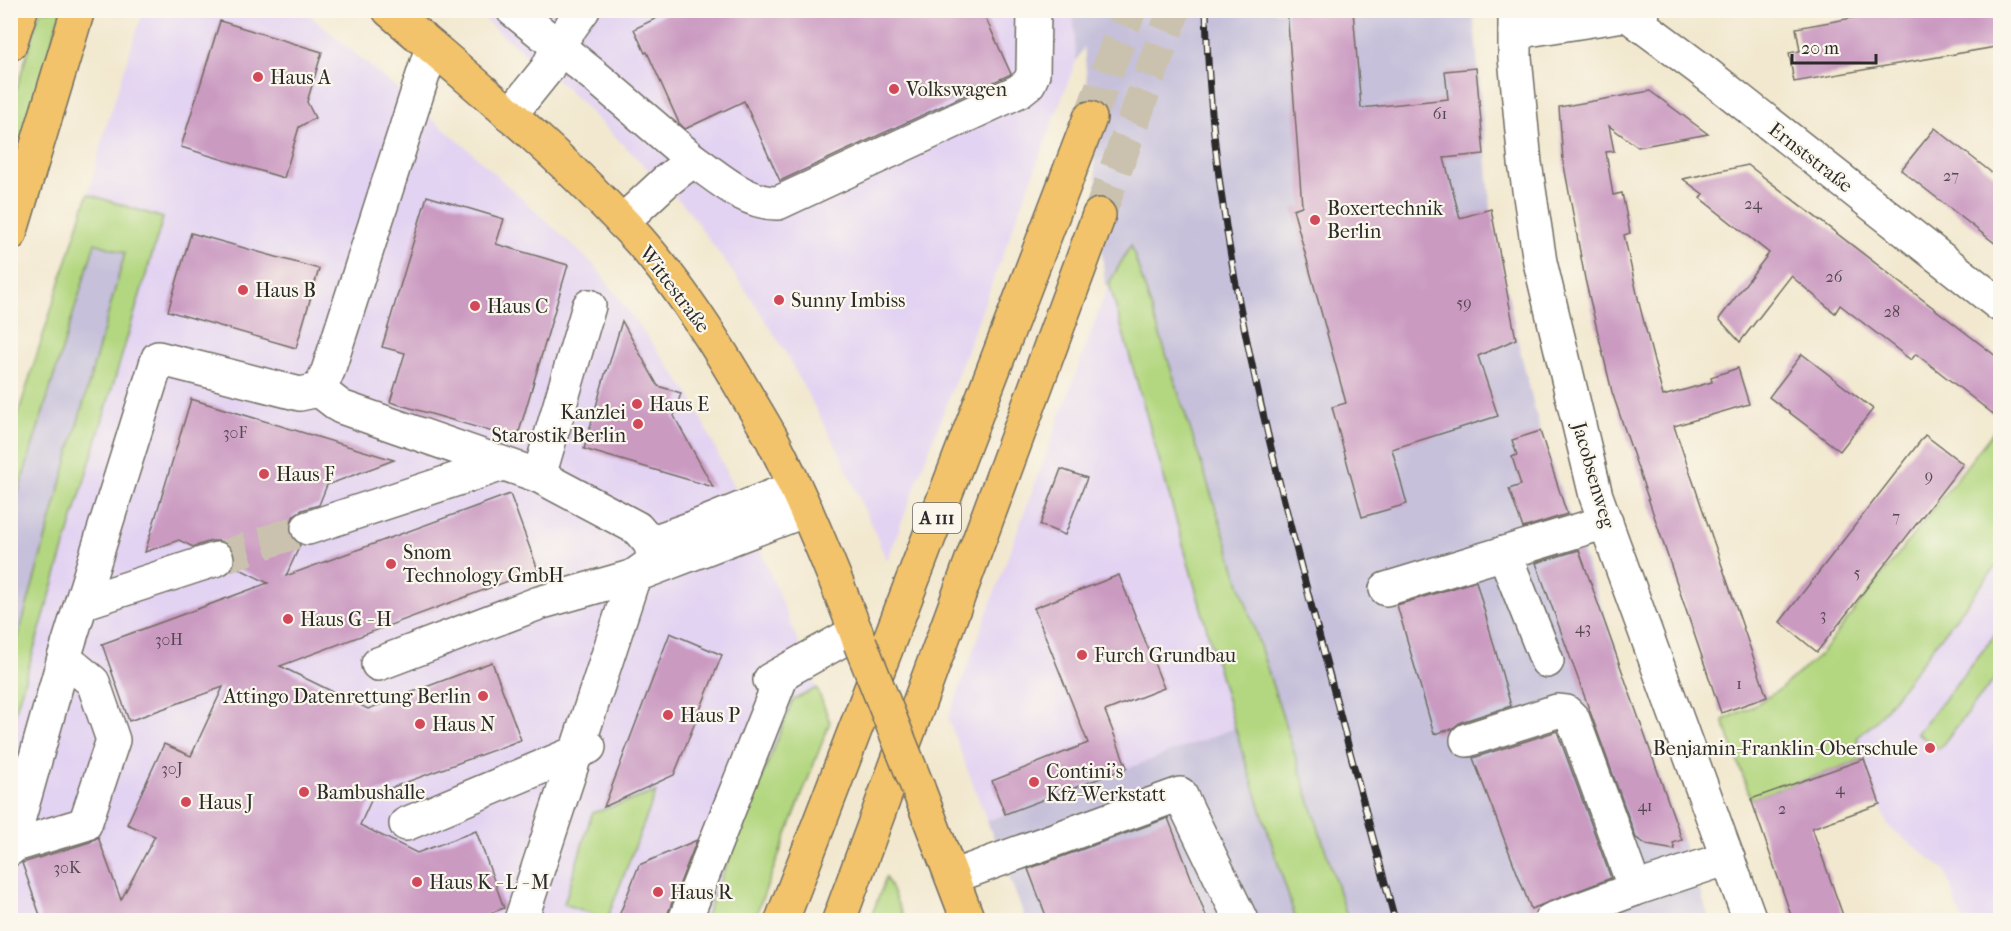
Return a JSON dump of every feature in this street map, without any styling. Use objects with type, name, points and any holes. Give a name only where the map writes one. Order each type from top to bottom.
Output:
[{"type":"main road","points":[[10,44],[21,10]]},
{"type":"main road","points":[[10,234],[78,10]]},
{"type":"main road","name":"Wittestraße","points":[[389,10],[587,184],[640,242],[673,283],[717,346],[771,438],[801,499],[918,788],[951,878]]},
{"type":"main road","name":"A 111","points":[[782,921],[1090,118]]},
{"type":"main road","name":"A 111","points":[[838,921],[1099,215]]},
{"type":"main road","points":[[951,878],[968,921]]},
{"type":"street","points":[[513,10],[558,45],[693,160],[750,198],[766,203],[778,203],[1019,91],[1029,83],[1033,74],[1034,10]]},
{"type":"street","points":[[510,114],[547,69],[558,45],[583,10]]},
{"type":"street","points":[[1515,21],[1634,12]]},
{"type":"street","name":"Ernststraße","points":[[1634,12],[2001,305]]},
{"type":"street","name":"Jacobsenweg","points":[[1515,21],[1525,163],[1540,262],[1596,496],[1750,921]]},
{"type":"street","points":[[319,390],[364,282],[432,47]]},
{"type":"street","points":[[622,222],[665,182],[693,160]]},
{"type":"street","points":[[539,477],[589,306]]},
{"type":"street","points":[[11,848],[46,750],[64,658],[158,358],[300,394],[319,390],[341,407],[539,477],[637,528],[650,543],[655,561],[634,576],[585,749],[521,921]]},
{"type":"street","points":[[308,528],[503,464]]},
{"type":"street","points":[[650,543],[801,499]]},
{"type":"street","points":[[378,664],[539,603],[634,576],[801,499]]},
{"type":"street","points":[[1386,589],[1606,522]]},
{"type":"street","points":[[1504,553],[1547,661]]},
{"type":"street","points":[[82,603],[217,558]]},
{"type":"street","points":[[685,921],[777,676],[858,637]]},
{"type":"street","points":[[11,848],[85,824],[106,790],[113,740],[93,682],[64,658]]},
{"type":"street","points":[[1467,740],[1557,711],[1566,712],[1573,719],[1635,889]]},
{"type":"street","points":[[406,824],[585,749]]},
{"type":"street","points":[[951,878],[1180,794],[1240,921]]},
{"type":"street","points":[[1551,921],[1635,889],[1728,858]]},
{"type":"shaded area","points":[[143,11],[305,11],[468,149],[595,266],[690,395],[740,500],[817,688],[793,700],[704,920],[11,920],[11,726],[163,218],[88,194],[105,130]]},
{"type":"shaded area","points":[[474,11],[1073,11],[1076,61],[887,561],[839,452],[785,352],[752,299],[684,205],[565,87]]},
{"type":"shaded area","points":[[1073,11],[1473,11],[1491,209],[1518,341],[1540,430],[1710,920],[1026,920],[987,821],[1235,728],[1109,283],[1105,286],[1084,47],[1076,61]]},
{"type":"shaded area","points":[[88,194],[163,218],[11,726],[11,436]]},
{"type":"shaded area","points":[[1109,283],[1235,728],[987,821],[948,719]]},
{"type":"shaded area","name":"Benjamin-Franklin-Oberschule","points":[[2000,561],[2000,920],[1962,920],[1945,870],[1888,826],[1856,738],[1876,721]]},
{"type":"green space","points":[[40,11],[61,11],[11,179],[11,107]]},
{"type":"green space","points":[[88,194],[163,218],[11,726],[11,663],[125,253],[95,243],[11,516],[11,436]]},
{"type":"green space","points":[[1131,245],[1348,920],[1296,920],[1235,728],[1109,283]]},
{"type":"green space","points":[[2000,423],[2000,561],[1876,721],[1857,738],[1864,759],[1751,799],[1723,720],[1755,705],[1779,690],[1820,655]]},
{"type":"green space","points":[[2000,629],[2000,672],[1939,749],[1917,733]]},
{"type":"green space","points":[[817,688],[830,722],[754,920],[704,920],[793,700]]},
{"type":"green space","points":[[656,792],[607,919],[564,904],[592,813]]},
{"type":"green space","points":[[886,877],[905,920],[870,920]]},
{"type":"building","points":[[673,10],[982,10],[1011,74],[780,181],[744,101],[685,129],[679,123],[634,29]]},
{"type":"building","points":[[1287,10],[1353,10],[1361,108],[1448,99],[1445,71],[1476,68],[1484,154],[1444,158],[1460,218],[1491,209],[1516,339],[1478,356],[1498,416],[1392,449],[1407,504],[1362,517],[1332,407],[1346,403],[1293,209],[1302,206]]},
{"type":"building","points":[[1897,10],[2001,10],[2001,46],[1794,82],[1789,53],[1800,51],[1796,28]]},
{"type":"building","name":"Haus A","points":[[220,21],[322,52],[307,102],[315,118],[299,127],[284,178],[181,147]]},
{"type":"building","points":[[1650,91],[1708,134],[1638,147],[1609,126],[1614,151],[1606,152],[1613,195],[1622,193],[1630,233],[1624,235],[1663,396],[1712,382],[1711,377],[1738,368],[1749,404],[1674,426],[1767,697],[1721,713],[1612,392],[1585,279],[1563,160],[1559,107]]},
{"type":"building","points":[[1935,128],[2001,180],[2001,248],[1901,170]]},
{"type":"building","points":[[1748,165],[2001,360],[2001,420],[1916,354],[1911,360],[1840,305],[1835,313],[1791,276],[1740,342],[1719,319],[1769,253],[1700,198],[1703,194],[1683,179]]},
{"type":"building","name":"Haus C","points":[[427,196],[504,219],[496,244],[568,265],[517,439],[390,402],[405,353],[382,347]]},
{"type":"building","name":"Haus B","points":[[191,233],[319,269],[296,348],[168,311]]},
{"type":"building","name":"Haus E","points":[[622,321],[658,386],[681,393],[674,416],[713,487],[584,449]]},
{"type":"building","points":[[1802,354],[1873,409],[1840,451],[1769,397]]},
{"type":"building","points":[[191,399],[394,460],[327,485],[319,505],[294,515],[290,524],[290,533],[295,542],[300,545],[286,576],[510,494],[538,570],[280,666],[368,709],[492,662],[521,740],[374,794],[360,825],[417,853],[476,831],[504,908],[470,921],[42,921],[22,863],[90,842],[98,837],[121,900],[155,836],[127,824],[164,744],[191,756],[223,687],[129,721],[102,644],[268,583],[234,566],[235,553],[230,546],[221,541],[211,541],[193,547],[179,540],[145,552]]},
{"type":"building","points":[[1540,431],[1567,514],[1523,528],[1509,489],[1521,485],[1512,457],[1517,455],[1512,440]]},
{"type":"building","points":[[1925,435],[1963,464],[1817,652],[1780,622]]},
{"type":"building","points":[[1061,469],[1087,478],[1065,535],[1040,525]]},
{"type":"building","points":[[1579,550],[1682,840],[1673,843],[1675,850],[1647,845],[1636,838],[1536,563]]},
{"type":"building","points":[[1119,575],[1164,688],[1105,711],[1127,768],[1005,814],[992,781],[1088,743],[1034,608]]},
{"type":"building","points":[[1476,581],[1511,706],[1461,722],[1452,729],[1434,734],[1397,605]]},
{"type":"building","name":"Haus P","points":[[670,633],[722,655],[674,775],[604,807]]},
{"type":"building","points":[[1557,731],[1611,878],[1531,909],[1473,758]]},
{"type":"building","points":[[1864,759],[1880,804],[1812,828],[1845,921],[1793,921],[1751,799]]},
{"type":"building","points":[[1168,818],[1208,921],[1048,921],[1028,869]]},
{"type":"building","name":"Haus R","points":[[697,840],[668,913],[667,921],[617,921],[639,865]]},
{"type":"tunnel","points":[[1090,118],[1130,10]]},
{"type":"tunnel","points":[[1099,215],[1174,10]]},
{"type":"tunnel","points":[[217,559],[308,528]]},
{"type":"railway","points":[[1206,10],[1209,80],[1216,149],[1236,287],[1250,355],[1299,559],[1395,920]]},
{"type":"place","name":"Haus A","points":[[258,77]]},
{"type":"place","name":"Volkswagen","points":[[894,89]]},
{"type":"place","name":"Boxertechnik Berlin","points":[[1315,220]]},
{"type":"place","name":"Haus B","points":[[243,290]]},
{"type":"place","name":"Sunny Imbiss","points":[[779,300]]},
{"type":"place","name":"Haus C","points":[[475,306]]},
{"type":"place","name":"Haus E","points":[[637,404]]},
{"type":"place","name":"Kanzlei Starostik Berlin","points":[[638,424]]},
{"type":"place","name":"Haus F","points":[[264,474]]},
{"type":"place","name":"Snom Technology GmbH","points":[[391,564]]},
{"type":"place","name":"Haus G - H","points":[[288,619]]},
{"type":"place","name":"Furch Grundbau","points":[[1082,655]]},
{"type":"place","name":"Attingo Datenrettung Berlin","points":[[483,696]]},
{"type":"place","name":"Haus P","points":[[668,715]]},
{"type":"place","name":"Haus N","points":[[420,724]]},
{"type":"place","name":"Benjamin-Franklin-Oberschule","points":[[1930,748]]},
{"type":"place","name":"Contini's Kfz-Werkstatt","points":[[1034,782]]},
{"type":"place","name":"Bambushalle","points":[[304,792]]},
{"type":"place","name":"Haus J","points":[[186,802]]},
{"type":"place","name":"Haus K - L - M","points":[[417,882]]},
{"type":"place","name":"Haus R","points":[[658,892]]}]
